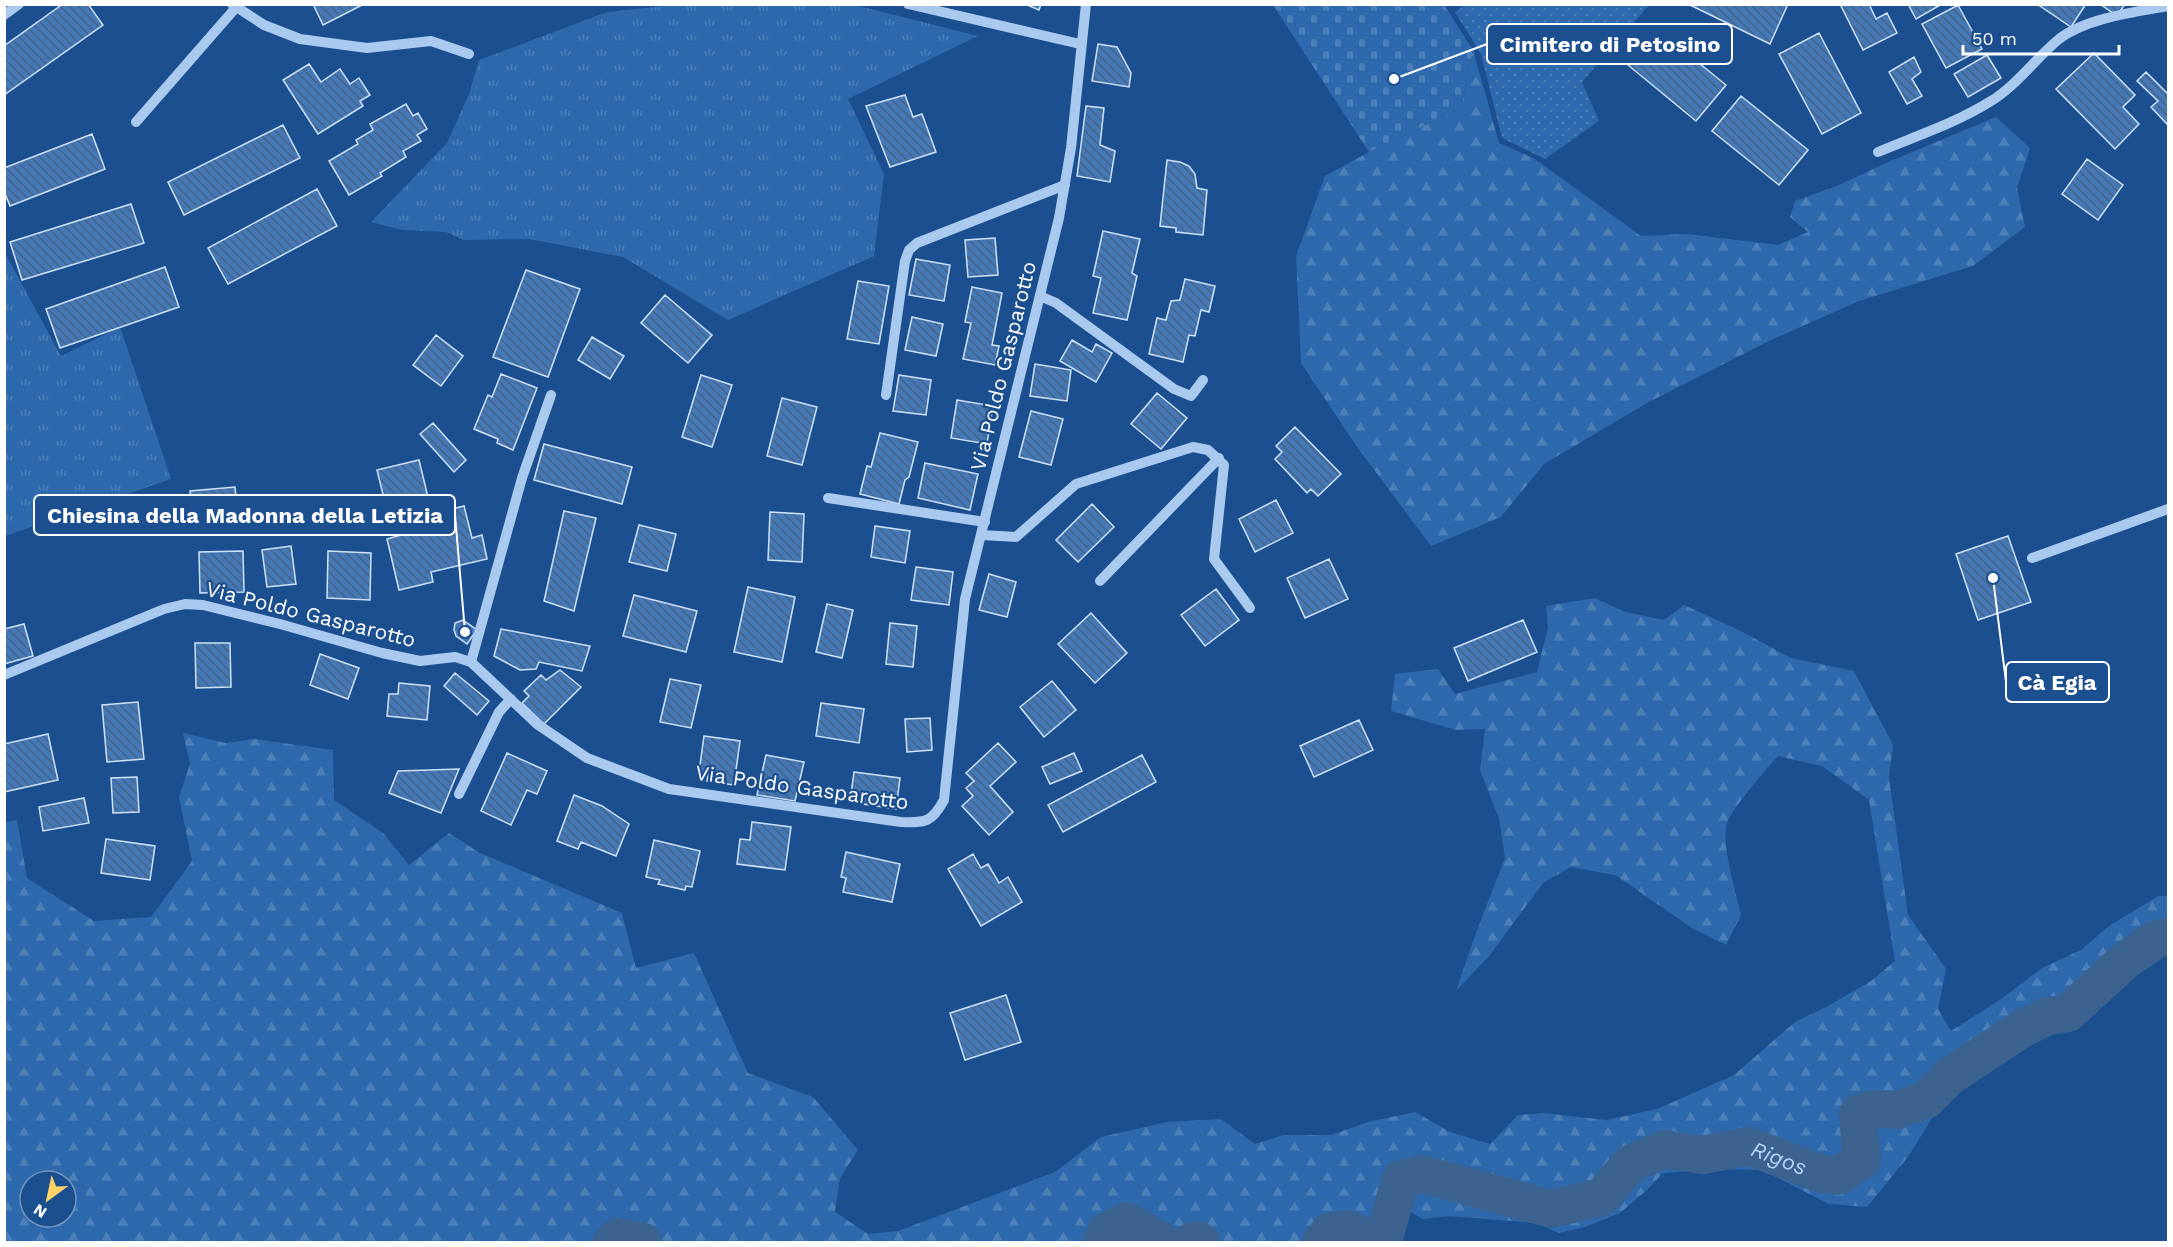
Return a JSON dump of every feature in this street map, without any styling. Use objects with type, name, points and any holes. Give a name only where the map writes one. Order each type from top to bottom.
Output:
[{"type":"street","points":[[4,15],[19,4]]},
{"type":"street","points":[[908,4],[1080,44]]},
{"type":"street","name":"Via Poldo Gasparotto","points":[[4,675],[164,609],[185,604],[203,605],[391,655],[420,661],[455,657],[471,662],[537,724],[587,758],[669,789],[901,822],[921,823],[935,816],[944,800],[965,599],[1059,218],[1065,185],[1086,4]]},
{"type":"street","points":[[136,122],[235,5],[264,25],[300,39],[367,48],[431,41],[469,54]]},
{"type":"street","points":[[1878,152],[1959,119],[1993,100],[2061,38],[2083,26],[2135,12],[2169,6]]},
{"type":"street","points":[[886,395],[905,261],[909,250],[917,243],[1065,185]]},
{"type":"street","points":[[1040,296],[1056,303],[1174,389],[1191,396],[1203,380]]},
{"type":"street","points":[[471,662],[522,478],[550,395]]},
{"type":"street","points":[[982,535],[1016,537],[1076,484],[1193,447],[1208,450],[1224,465],[1225,474],[1214,559],[1250,608]]},
{"type":"street","points":[[1100,581],[1219,458]]},
{"type":"street","points":[[828,498],[985,522]]},
{"type":"street","points":[[2032,558],[2169,509]]},
{"type":"street","points":[[459,794],[499,712],[511,699]]},
{"type":"green space","points":[[1466,4],[1649,5],[1582,82],[1599,121],[1545,159],[1502,138],[1481,54],[1455,12]]},
{"type":"green space","points":[[675,5],[855,5],[978,36],[848,99],[884,174],[874,256],[728,320],[623,257],[529,239],[463,240],[446,232],[402,230],[371,222],[447,143],[469,94],[479,60],[607,12]]},
{"type":"green space","points":[[1273,5],[1444,5],[1473,50],[1461,108],[1369,152]]},
{"type":"green space","points":[[1473,50],[1499,143],[1535,159],[1641,236],[1687,234],[1778,245],[1808,232],[1790,217],[1795,201],[1837,186],[1996,117],[2030,148],[2017,188],[2025,227],[1973,266],[1859,301],[1769,341],[1647,403],[1544,464],[1501,517],[1431,546],[1357,447],[1301,363],[1296,256],[1325,176],[1461,108]]},
{"type":"green space","points":[[5,253],[61,356],[120,327],[171,479],[5,536]]},
{"type":"green space","points":[[1595,598],[1625,612],[1664,620],[1684,605],[1739,630],[1791,658],[1854,671],[1893,745],[1889,777],[1908,915],[1946,969],[1938,1009],[1951,1031],[2004,997],[2042,968],[2081,950],[2109,926],[2158,896],[2168,896],[2168,950],[2150,954],[2085,1013],[2049,1035],[2009,1050],[1945,1097],[1908,1157],[1867,1207],[1829,1204],[1762,1170],[1714,1169],[1663,1173],[1620,1213],[1585,1227],[1559,1233],[1536,1223],[1450,1216],[1423,1219],[1410,1212],[1403,1227],[1393,1234],[1391,1242],[5,1242],[5,822],[17,820],[27,878],[94,921],[151,917],[192,861],[179,797],[190,764],[183,733],[226,743],[254,739],[333,750],[334,800],[383,833],[409,865],[449,833],[480,853],[622,913],[636,968],[694,953],[748,1073],[813,1097],[858,1150],[840,1178],[835,1212],[868,1234],[898,1231],[1055,1172],[1101,1137],[1167,1122],[1221,1119],[1255,1144],[1284,1135],[1331,1135],[1368,1122],[1415,1112],[1450,1132],[1490,1144],[1518,1115],[1543,1113],[1606,1120],[1657,1109],[1734,1075],[1795,1022],[1871,981],[1895,961],[1869,800],[1822,766],[1778,756],[1742,799],[1727,823],[1727,856],[1741,915],[1726,945],[1692,928],[1615,875],[1571,867],[1543,883],[1490,955],[1456,991],[1505,858],[1499,819],[1480,770],[1485,729],[1456,730],[1391,711],[1395,674],[1438,669],[1455,694],[1537,672],[1548,627],[1546,606]]},
{"type":"building","points":[[63,4],[88,4],[103,25],[4,95],[4,46]]},
{"type":"building","points":[[313,4],[364,4],[323,25]]},
{"type":"building","points":[[1025,4],[1041,4],[1039,10]]},
{"type":"building","points":[[1688,4],[1788,4],[1770,44]]},
{"type":"building","points":[[1840,4],[1869,4],[1876,19],[1887,13],[1897,33],[1863,50]]},
{"type":"building","points":[[1908,4],[1942,4],[1916,19]]},
{"type":"building","points":[[2037,4],[2086,4],[2071,27]]},
{"type":"building","points":[[2100,4],[2125,4],[2117,16]]},
{"type":"building","points":[[1958,5],[1982,49],[1946,68],[1922,24]]},
{"type":"building","points":[[1657,29],[1726,85],[1696,121],[1628,65]]},
{"type":"building","points":[[1819,33],[1861,113],[1822,134],[1779,54]]},
{"type":"building","points":[[1098,44],[1117,47],[1131,73],[1129,87],[1092,81]]},
{"type":"building","points":[[2094,53],[2135,95],[2123,107],[2139,124],[2115,149],[2056,89]]},
{"type":"building","points":[[1987,55],[2001,78],[1968,97],[1954,74]]},
{"type":"building","points":[[1914,57],[1921,72],[1912,79],[1922,96],[1907,104],[1889,72]]},
{"type":"building","points":[[309,64],[321,82],[340,69],[350,84],[359,78],[370,95],[360,101],[363,106],[318,134],[283,80]]},
{"type":"building","points":[[2146,72],[2168,94],[2168,125],[2151,107],[2158,101],[2137,81]]},
{"type":"building","points":[[905,95],[913,117],[922,114],[936,152],[890,167],[866,106]]},
{"type":"building","points":[[1741,96],[1808,150],[1779,185],[1712,131]]},
{"type":"building","points":[[406,104],[413,116],[418,113],[427,129],[417,135],[421,141],[403,151],[406,157],[380,173],[382,176],[349,195],[329,161],[358,144],[356,140],[373,130],[370,124]]},
{"type":"building","points":[[1086,106],[1104,108],[1100,145],[1115,151],[1110,182],[1077,176]]},
{"type":"building","points":[[283,125],[300,158],[184,215],[168,182]]},
{"type":"building","points":[[92,134],[105,169],[10,206],[4,191],[4,168]]},
{"type":"building","points":[[2087,159],[2123,185],[2098,220],[2062,194]]},
{"type":"building","points":[[1167,160],[1189,166],[1195,174],[1197,188],[1207,190],[1203,235],[1176,232],[1176,228],[1160,226]]},
{"type":"building","points":[[317,189],[337,226],[228,284],[208,248]]},
{"type":"building","points":[[131,204],[144,243],[22,280],[10,242]]},
{"type":"building","points":[[1103,231],[1140,239],[1132,273],[1137,276],[1127,320],[1093,313],[1101,278],[1093,276]]},
{"type":"building","points":[[995,238],[998,275],[968,277],[965,240]]},
{"type":"building","points":[[916,259],[950,265],[944,301],[909,295]]},
{"type":"building","points":[[165,267],[179,307],[60,348],[46,309]]},
{"type":"building","points":[[526,270],[580,289],[548,377],[493,357]]},
{"type":"building","points":[[1185,279],[1215,286],[1209,312],[1201,310],[1195,336],[1189,335],[1183,362],[1149,354],[1157,318],[1166,320],[1171,301],[1180,300]]},
{"type":"building","points":[[858,281],[889,286],[879,344],[847,339]]},
{"type":"building","points":[[972,287],[1002,293],[992,345],[999,346],[995,365],[963,359],[971,323],[965,322]]},
{"type":"building","points":[[665,295],[712,335],[688,363],[641,323]]},
{"type":"building","points":[[912,317],[943,324],[936,356],[905,350]]},
{"type":"building","points":[[436,335],[463,356],[441,386],[413,365]]},
{"type":"building","points":[[592,337],[624,356],[610,379],[578,360]]},
{"type":"building","points":[[1072,340],[1092,352],[1096,344],[1112,353],[1096,382],[1060,361]]},
{"type":"building","points":[[1035,364],[1071,370],[1067,401],[1030,396]]},
{"type":"building","points":[[501,374],[537,388],[513,450],[497,443],[498,439],[474,429],[488,395],[492,397]]},
{"type":"building","points":[[701,375],[732,385],[712,447],[682,437]]},
{"type":"building","points":[[899,375],[931,380],[926,415],[893,411]]},
{"type":"building","points":[[1157,393],[1187,418],[1161,449],[1131,424]]},
{"type":"building","points":[[782,398],[817,407],[802,465],[767,456]]},
{"type":"building","points":[[957,400],[993,406],[987,444],[951,438]]},
{"type":"building","points":[[1031,411],[1063,419],[1051,465],[1019,457]]},
{"type":"building","points":[[433,423],[466,460],[454,472],[420,434]]},
{"type":"building","points":[[1295,427],[1341,474],[1318,496],[1311,489],[1307,493],[1275,459],[1282,452],[1276,446]]},
{"type":"building","points":[[880,433],[918,442],[899,504],[860,494],[867,466],[871,467]]},
{"type":"building","points":[[544,444],[632,467],[622,504],[534,480]]},
{"type":"building","points":[[419,460],[432,514],[464,506],[472,538],[482,535],[487,559],[431,572],[433,582],[399,590],[387,539],[405,534],[404,528],[392,531],[377,470]]},
{"type":"building","points":[[925,463],[978,474],[970,510],[918,498]]},
{"type":"building","points":[[235,487],[238,519],[193,523],[190,491]]},
{"type":"building","points":[[1276,500],[1293,533],[1255,552],[1239,519]]},
{"type":"building","points":[[1092,504],[1114,527],[1078,562],[1056,540]]},
{"type":"building","points":[[564,511],[596,518],[574,611],[544,601]]},
{"type":"building","points":[[770,512],[804,514],[802,562],[768,560]]},
{"type":"building","points":[[639,525],[676,534],[667,571],[629,562]]},
{"type":"building","points":[[875,526],[910,531],[905,563],[871,557]]},
{"type":"building","points":[[2008,536],[2031,602],[1978,620],[1956,554]]},
{"type":"building","points":[[291,546],[296,584],[267,587],[262,550]]},
{"type":"building","points":[[243,551],[244,592],[200,593],[199,552]]},
{"type":"building","points":[[328,551],[371,553],[370,600],[327,598]]},
{"type":"building","points":[[1329,559],[1348,599],[1305,618],[1287,578]]},
{"type":"building","points":[[916,567],[953,572],[949,605],[911,600]]},
{"type":"building","points":[[989,574],[1016,582],[1007,617],[979,610]]},
{"type":"building","points":[[748,587],[795,597],[782,662],[734,652]]},
{"type":"building","points":[[1216,589],[1239,620],[1205,646],[1181,615]]},
{"type":"building","points":[[634,595],[697,611],[686,652],[623,636]]},
{"type":"building","points":[[827,604],[853,610],[842,658],[816,652]]},
{"type":"building","points":[[1091,613],[1127,653],[1095,683],[1058,644]]},
{"type":"building","points":[[463,620],[477,630],[467,644],[456,636],[454,630],[455,623]]},
{"type":"building","points":[[1523,620],[1537,652],[1468,681],[1454,648]]},
{"type":"building","points":[[890,623],[917,626],[913,667],[886,664]]},
{"type":"building","points":[[24,624],[33,656],[4,664],[4,629]]},
{"type":"building","points":[[501,629],[590,646],[582,671],[539,662],[536,669],[520,670],[494,656]]},
{"type":"building","points":[[195,643],[230,643],[231,687],[196,688]]},
{"type":"building","points":[[320,654],[359,668],[348,699],[310,685]]},
{"type":"building","points":[[560,670],[581,687],[544,724],[522,703],[529,696],[524,691],[541,675],[546,680]]},
{"type":"building","points":[[455,673],[489,701],[477,715],[444,686]]},
{"type":"building","points":[[670,679],[701,685],[691,728],[660,722]]},
{"type":"building","points":[[1052,681],[1076,710],[1044,737],[1020,707]]},
{"type":"building","points":[[399,683],[430,686],[427,720],[387,716],[389,694],[398,694]]},
{"type":"building","points":[[138,702],[144,759],[107,762],[102,705]]},
{"type":"building","points":[[821,703],[864,709],[859,743],[816,736]]},
{"type":"building","points":[[930,718],[932,750],[907,752],[905,719]]},
{"type":"building","points":[[1359,720],[1373,750],[1314,777],[1300,746]]},
{"type":"building","points":[[48,734],[58,780],[4,792],[4,744]]},
{"type":"building","points":[[704,736],[740,741],[734,785],[707,781],[708,773],[699,772]]},
{"type":"building","points":[[998,743],[1016,762],[990,786],[1013,812],[989,835],[962,806],[973,796],[966,788],[974,781],[966,773]]},
{"type":"building","points":[[507,753],[547,771],[537,794],[527,790],[511,825],[481,811]]},
{"type":"building","points":[[1074,753],[1082,771],[1050,784],[1042,767]]},
{"type":"building","points":[[766,755],[804,762],[795,801],[757,795]]},
{"type":"building","points":[[1142,755],[1156,782],[1063,832],[1048,805]]},
{"type":"building","points":[[459,769],[441,813],[389,793],[398,771]]},
{"type":"building","points":[[854,772],[900,778],[896,809],[850,802]]},
{"type":"building","points":[[137,777],[139,812],[113,813],[111,778]]},
{"type":"building","points":[[574,795],[602,806],[629,824],[616,856],[581,842],[578,849],[557,841]]},
{"type":"building","points":[[84,798],[89,823],[43,831],[39,807]]},
{"type":"building","points":[[752,822],[791,827],[785,870],[737,864],[740,839],[750,840]]},
{"type":"building","points":[[106,839],[155,846],[150,880],[101,873]]},
{"type":"building","points":[[654,840],[700,851],[692,887],[686,886],[685,890],[658,884],[660,880],[646,877]]},
{"type":"building","points":[[846,852],[900,864],[892,902],[843,892],[846,878],[841,877]]},
{"type":"building","points":[[973,854],[981,868],[988,864],[999,883],[1008,877],[1022,902],[981,926],[948,869]]},
{"type":"building","points":[[1006,995],[1021,1042],[965,1060],[950,1013]]},
{"type":"waterway","name":"Rigos","points":[[1321,1242],[1330,1231],[1347,1229],[1376,1241],[1385,1234],[1401,1179],[1422,1174],[1551,1209],[1602,1197],[1630,1164],[1665,1149],[1703,1155],[1748,1146],[1822,1174],[1838,1176],[1862,1160],[1858,1114],[1872,1109],[1897,1110],[1926,1100],[1950,1076],[2023,1028],[2048,1016],[2068,1013],[2126,960],[2155,940],[2168,936]]},
{"type":"waterway","name":"Rigos","points":[[1101,1242],[1107,1231],[1126,1221],[1163,1242]]},
{"type":"waterway","name":"Rigos","points":[[612,1242],[618,1237],[643,1242]]},
{"type":"waterway","name":"Rigos","points":[[1191,1242],[1197,1240],[1201,1242]]},
{"type":"place","name":"Cimitero di Petosino","points":[[1394,79]]},
{"type":"place","name":"Cà Egia","points":[[1993,578]]},
{"type":"place","name":"Chiesina della Madonna della Letizia","points":[[465,632]]}]
